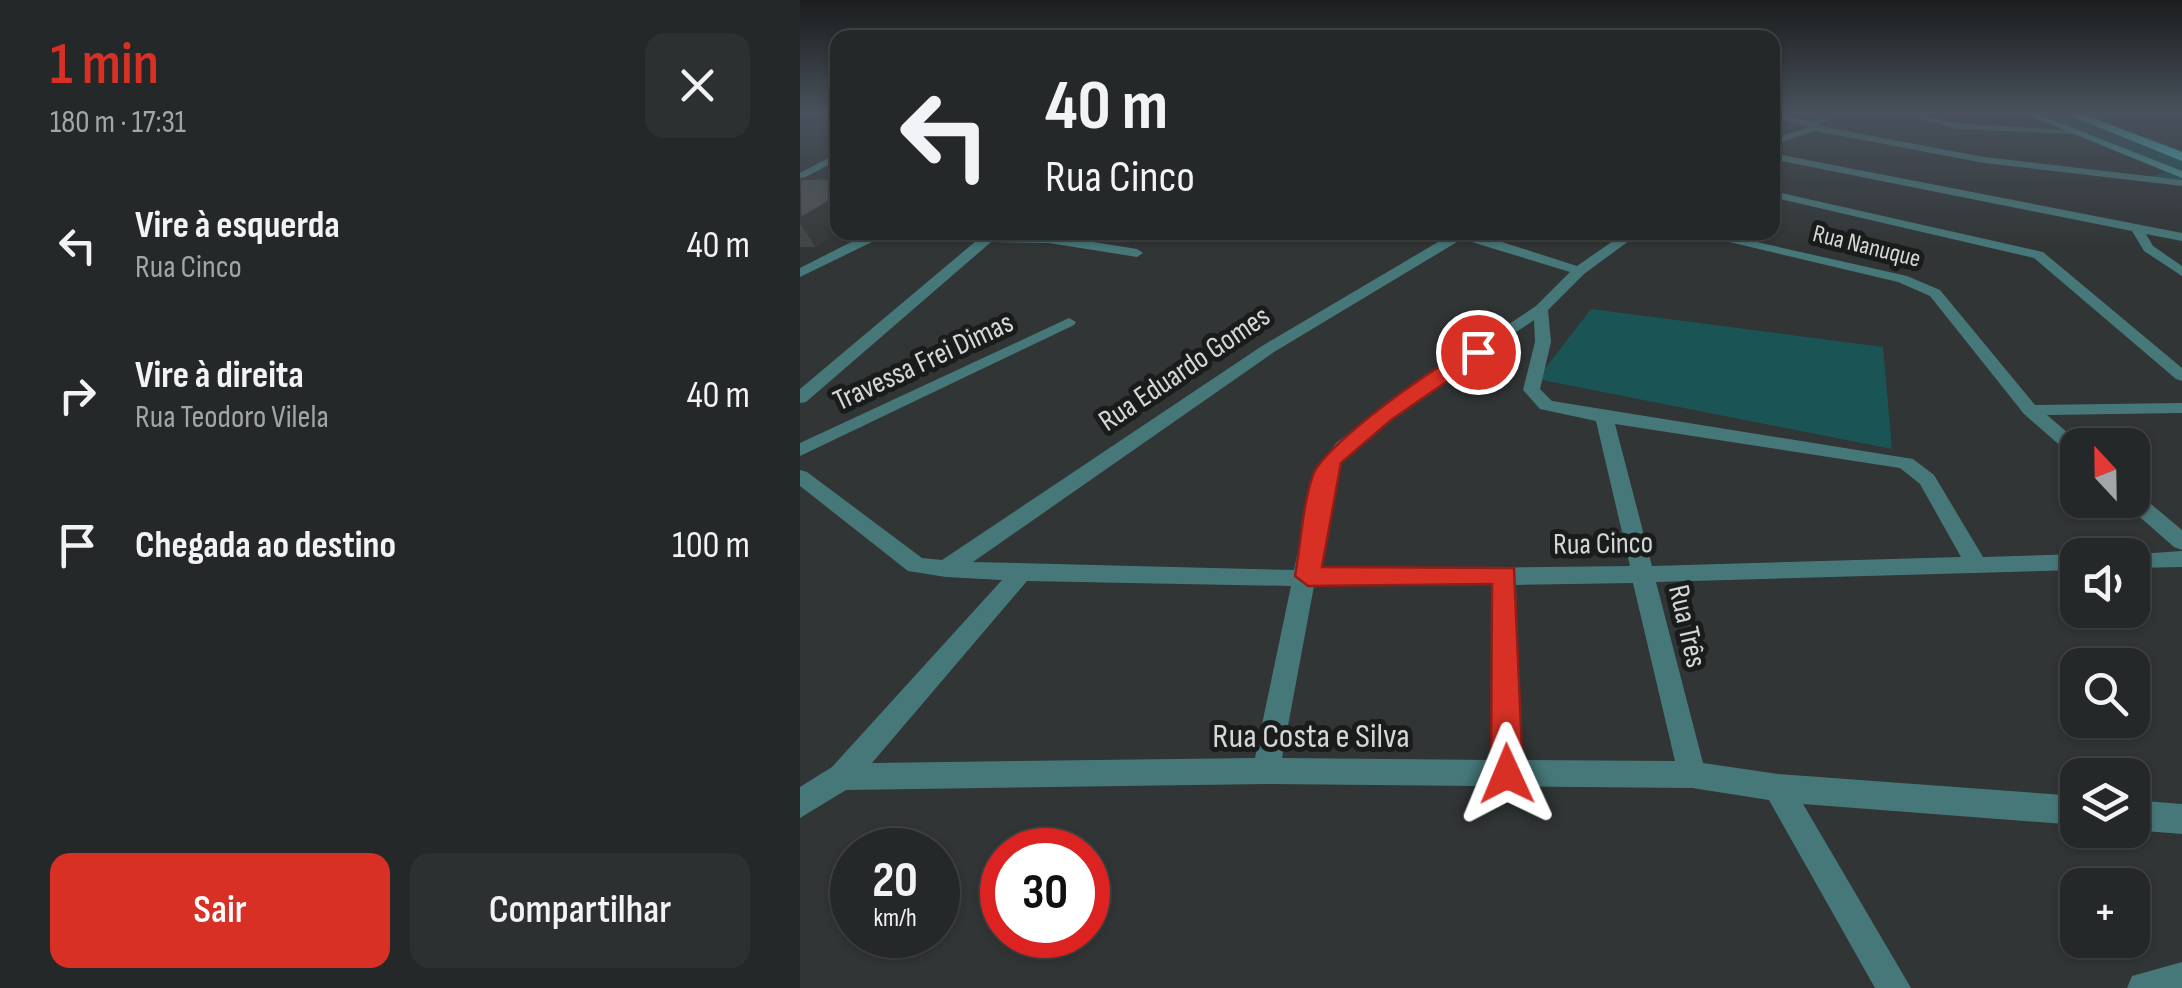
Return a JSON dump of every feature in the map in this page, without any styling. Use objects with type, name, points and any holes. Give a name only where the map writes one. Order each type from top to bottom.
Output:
[{"type":"main road","points":[[2139,158],[2182,175]]},
{"type":"street","points":[[1783,158],[2182,237]]},
{"type":"street","points":[[1990,158],[2182,183]]},
{"type":"street","points":[[800,177],[830,160]]},
{"type":"street","points":[[2121,176],[2169,170]]},
{"type":"street","points":[[1780,196],[2024,250],[2047,260],[2182,376]]},
{"type":"street","points":[[2138,228],[2148,248],[2182,272]]},
{"type":"street","points":[[800,272],[865,240]]},
{"type":"street","points":[[800,398],[985,240]]},
{"type":"street","points":[[1062,240],[1137,252]]},
{"type":"street","name":"Rua Eduardo Gomes","points":[[946,569],[1268,349],[1453,240]]},
{"type":"street","points":[[1482,240],[1580,271]]},
{"type":"street","points":[[1266,771],[1308,576],[1324,476],[1332,459],[1384,416],[1540,309],[1580,271],[1625,240]]},
{"type":"street","name":"Rua Nanuque","points":[[1728,240],[1902,280],[1935,293],[2030,410],[2060,436]]},
{"type":"street","points":[[800,256],[842,250]]},
{"type":"street","points":[[1540,309],[1543,342],[1531,390],[1537,399],[1604,417],[1906,464],[1927,480],[1976,564]]},
{"type":"street","name":"Travessa Frei Dimas","points":[[800,450],[1069,322]]},
{"type":"street","points":[[2030,410],[2182,408]]},
{"type":"street","name":"Rua Três","points":[[1604,417],[1692,775]]},
{"type":"street","name":"Rua Cinco","points":[[800,476],[916,565],[946,569],[1308,576],[1645,573],[2060,562]]},
{"type":"street","points":[[2150,514],[2182,542]]},
{"type":"street","points":[[2150,560],[2182,559]]},
{"type":"street","points":[[800,804],[842,777],[1021,573]]},
{"type":"street","points":[[1504,574],[1507,774]]},
{"type":"street","name":"Rua Costa e Silva","points":[[842,777],[1266,771],[1692,775],[1778,788],[2060,810]]},
{"type":"street","points":[[1778,788],[1894,988]]},
{"type":"street","points":[[2150,816],[2182,819]]},
{"type":"street","points":[[2144,988],[2182,979]]},
{"type":"shaded area","points":[[2131,158],[2182,158],[2182,181],[2145,178],[2165,172]]},
{"type":"shaded area","points":[[1591,309],[1883,347],[1892,449],[1537,379]]},
{"type":"building","points":[[830,178],[830,201],[800,219],[800,179]]},
{"type":"route","points":[[1478,352],[1384,416],[1332,459],[1324,476],[1308,576],[1504,574],[1507,774]]}]
